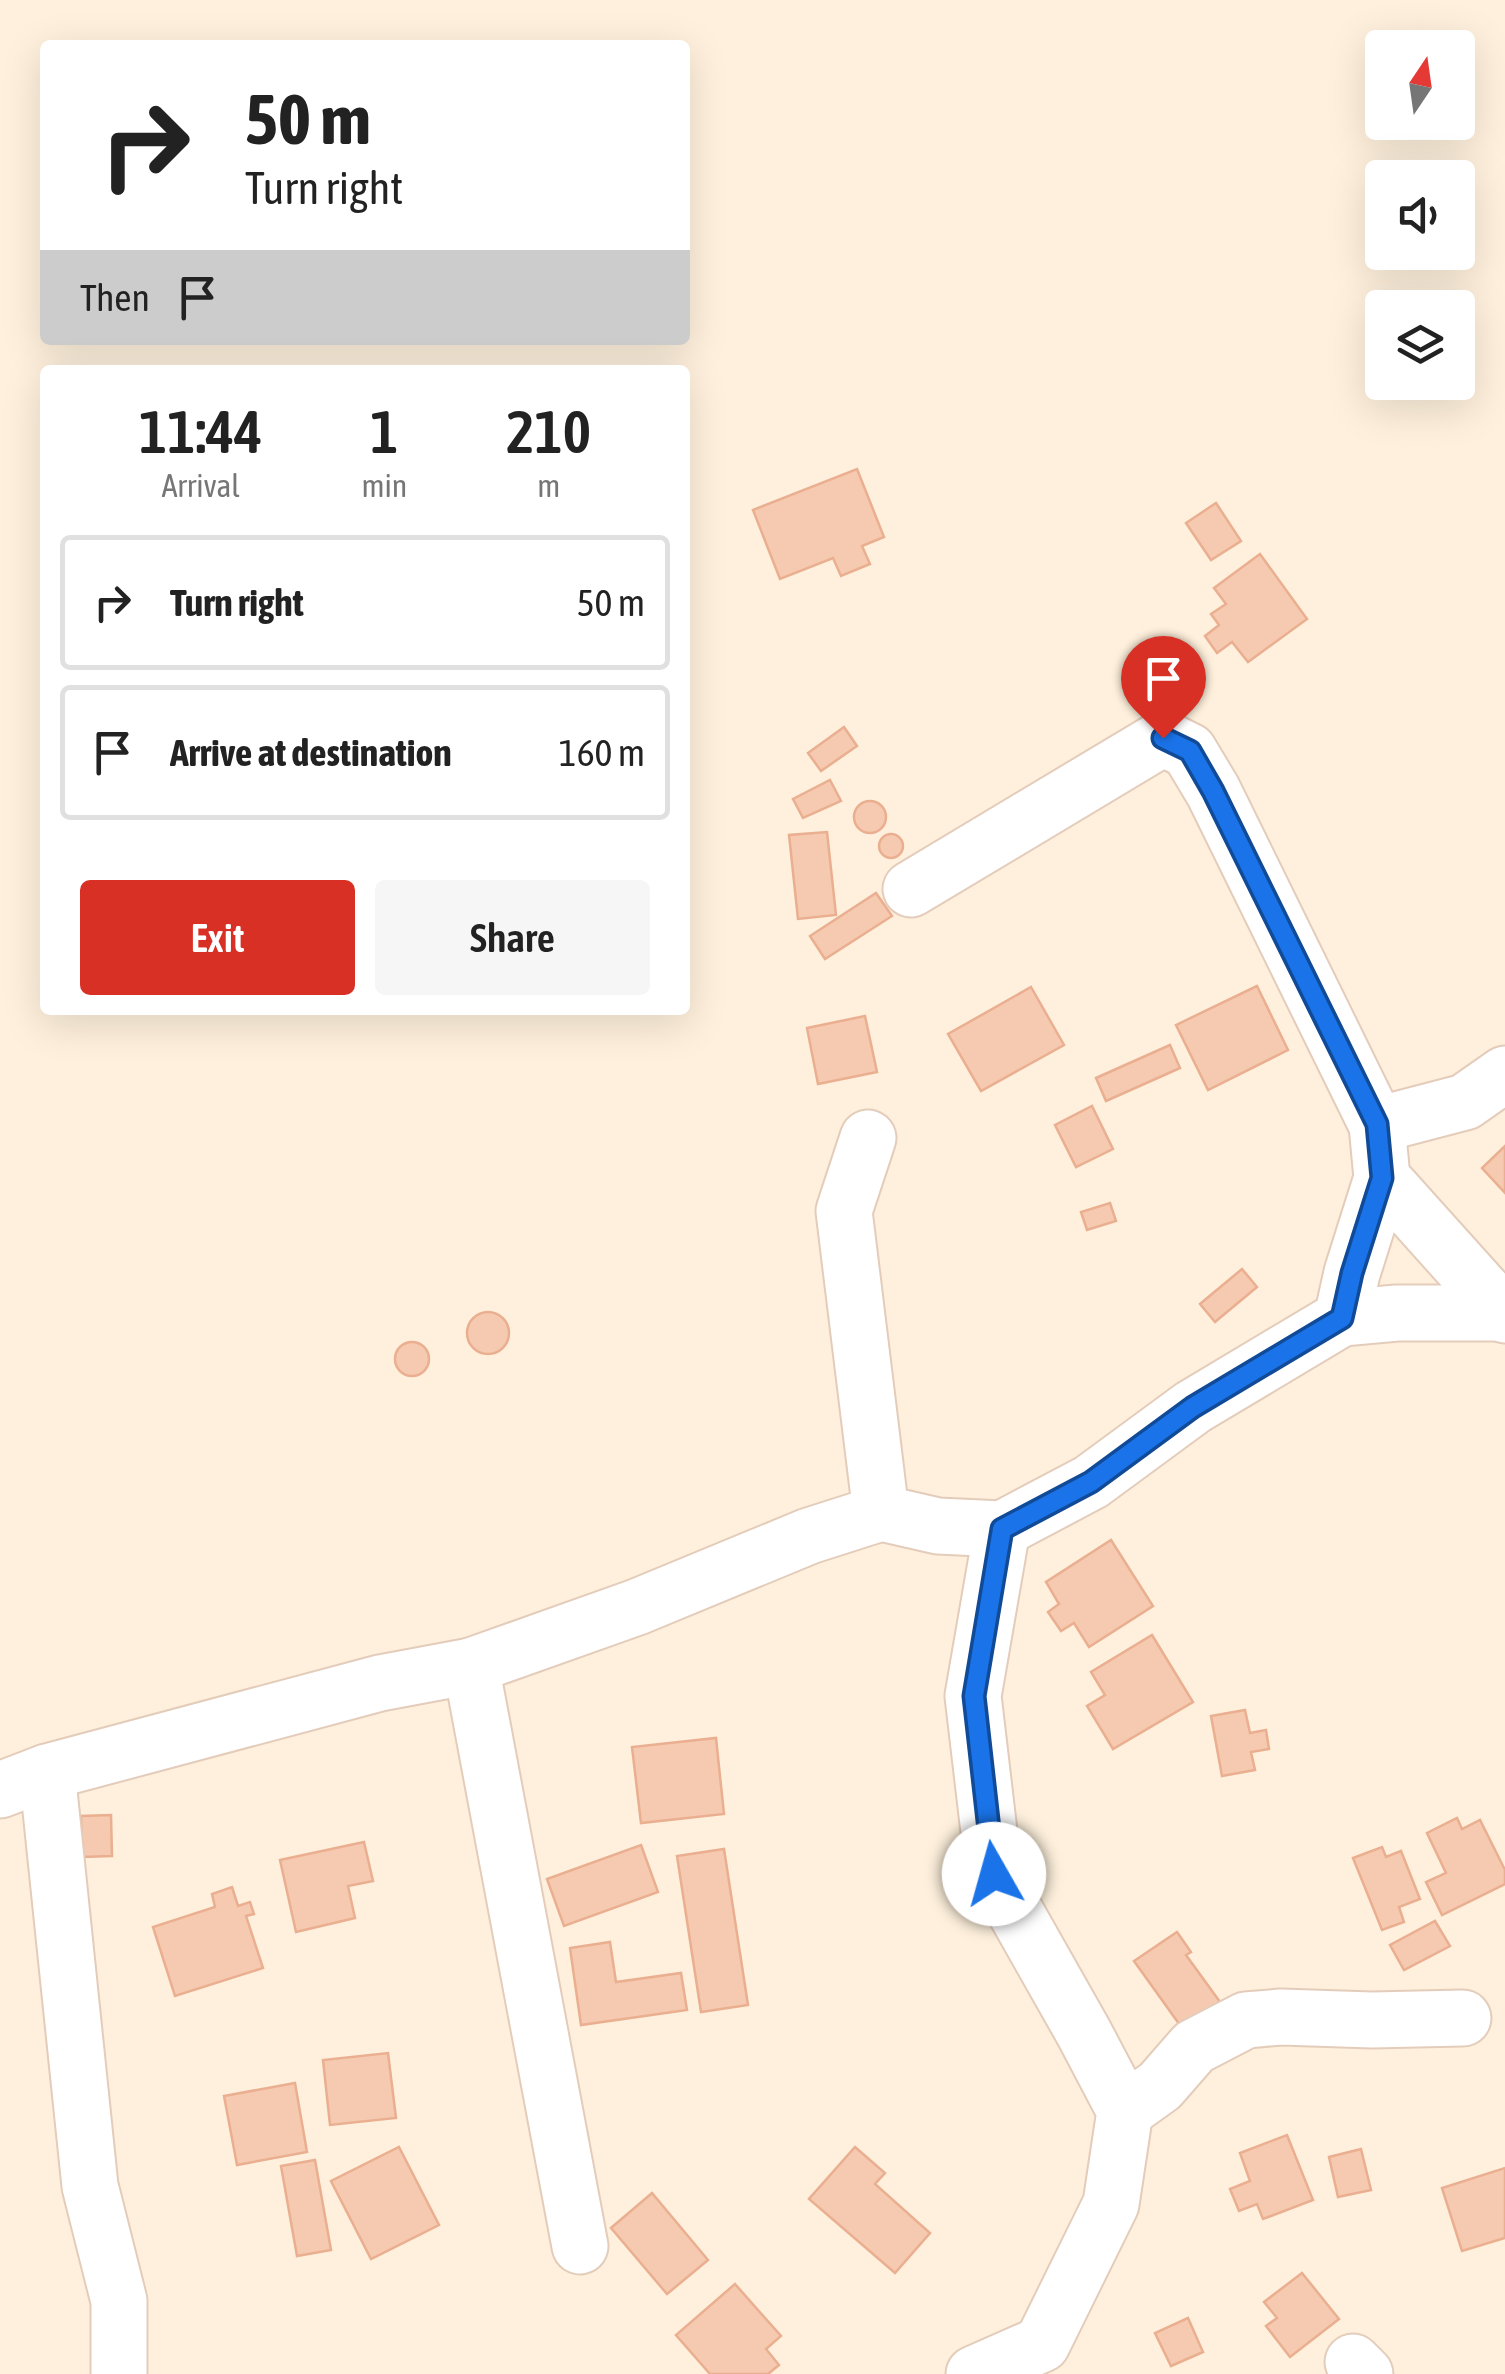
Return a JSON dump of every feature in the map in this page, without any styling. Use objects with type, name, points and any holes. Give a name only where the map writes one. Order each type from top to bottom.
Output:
[{"type":"street","points":[[910,889],[1163,738],[1190,751],[1377,1124],[1382,1178],[1342,1318]]},
{"type":"street","points":[[1377,1124],[1465,1102],[1505,1074]]},
{"type":"street","points":[[868,1138],[844,1211],[881,1513]]},
{"type":"street","points":[[1382,1178],[1504,1314]]},
{"type":"street","points":[[119,2374],[118,2300],[90,2186],[24,1781],[380,1683],[471,1666],[637,1607],[809,1536],[881,1513],[938,1526],[1002,1529],[1091,1482],[1193,1407],[1342,1318],[1397,1312],[1504,1314]]},
{"type":"street","points":[[974,2374],[1041,2359],[1111,2204],[1125,2111],[994,1874],[974,1696],[1002,1529]]},
{"type":"street","points":[[471,1666],[580,2246]]},
{"type":"street","points":[[1125,2111],[1160,2086],[1194,2047],[1246,2020],[1463,2018]]},
{"type":"building","points":[[857,469],[884,537],[862,546],[870,564],[841,576],[833,558],[780,579],[753,510]]},
{"type":"building","points":[[1216,503],[1241,541],[1211,560],[1186,523]]},
{"type":"building","points":[[1260,554],[1307,619],[1248,662],[1232,642],[1217,653],[1205,636],[1219,625],[1211,614],[1226,604],[1214,588]]},
{"type":"building","points":[[844,727],[857,746],[821,771],[808,753]]},
{"type":"building","points":[[830,780],[841,801],[803,818],[793,799]]},
{"type":"building","points":[[870,801],[881,806],[886,817],[881,828],[870,833],[859,828],[854,817],[859,806]]},
{"type":"building","points":[[827,832],[836,915],[798,919],[789,835]]},
{"type":"building","points":[[891,834],[903,846],[891,858],[879,846]]},
{"type":"building","points":[[876,893],[892,916],[825,959],[810,936]]},
{"type":"building","points":[[1257,986],[1288,1050],[1208,1090],[1176,1025]]},
{"type":"building","points":[[1031,987],[1064,1045],[981,1091],[948,1034]]},
{"type":"building","points":[[865,1016],[877,1072],[818,1084],[807,1028]]},
{"type":"building","points":[[1170,1045],[1180,1068],[1106,1101],[1096,1078]]},
{"type":"building","points":[[1092,1106],[1113,1149],[1076,1167],[1055,1125]]},
{"type":"building","points":[[1505,1146],[1505,1193],[1482,1168]]},
{"type":"building","points":[[1110,1203],[1116,1221],[1087,1230],[1081,1212]]},
{"type":"building","points":[[1242,1269],[1257,1287],[1215,1322],[1200,1304]]},
{"type":"building","points":[[488,1312],[503,1318],[509,1333],[503,1348],[488,1354],[473,1348],[467,1333],[473,1318]]},
{"type":"building","points":[[412,1342],[424,1347],[429,1359],[424,1371],[412,1376],[400,1371],[395,1359],[400,1347]]},
{"type":"building","points":[[1111,1540],[1153,1606],[1089,1647],[1074,1623],[1061,1631],[1048,1612],[1059,1604],[1046,1582]]},
{"type":"building","points":[[1152,1635],[1193,1702],[1113,1749],[1087,1706],[1105,1695],[1091,1672]]},
{"type":"building","points":[[1245,1710],[1250,1733],[1266,1730],[1269,1749],[1251,1752],[1255,1770],[1222,1776],[1211,1716]]},
{"type":"building","points":[[716,1738],[724,1814],[641,1823],[632,1747]]},
{"type":"building","points":[[111,1815],[112,1856],[82,1857],[81,1816]]},
{"type":"building","points":[[1457,1818],[1462,1829],[1480,1820],[1505,1870],[1505,1884],[1442,1915],[1426,1882],[1446,1873],[1427,1833]]},
{"type":"building","points":[[364,1842],[373,1881],[348,1886],[355,1918],[296,1932],[280,1860]]},
{"type":"building","points":[[641,1845],[658,1892],[564,1926],[547,1879]]},
{"type":"building","points":[[1382,1847],[1386,1857],[1401,1851],[1420,1899],[1399,1907],[1404,1922],[1382,1930],[1353,1858]]},
{"type":"building","points":[[724,1849],[748,2005],[701,2012],[677,1856]]},
{"type":"building","points":[[232,1887],[238,1906],[250,1902],[254,1914],[246,1916],[263,1968],[175,1996],[153,1927],[215,1907],[212,1894]]},
{"type":"building","points":[[1435,1921],[1450,1946],[1404,1970],[1390,1945]]},
{"type":"building","points":[[1177,1932],[1191,1952],[1186,1955],[1220,2002],[1182,2028],[1134,1961]]},
{"type":"building","points":[[610,1942],[616,1982],[681,1973],[687,2010],[581,2025],[570,1948]]},
{"type":"building","points":[[388,2053],[396,2118],[330,2125],[323,2060]]},
{"type":"building","points":[[295,2083],[307,2152],[237,2165],[224,2096]]},
{"type":"building","points":[[1287,2135],[1313,2200],[1263,2219],[1257,2204],[1239,2211],[1230,2189],[1250,2181],[1240,2153]]},
{"type":"building","points":[[399,2147],[439,2225],[371,2259],[331,2181]]},
{"type":"building","points":[[855,2147],[885,2173],[875,2184],[930,2233],[895,2273],[809,2199]]},
{"type":"building","points":[[1361,2149],[1371,2190],[1338,2197],[1329,2157]]},
{"type":"building","points":[[315,2160],[331,2250],[297,2256],[281,2166]]},
{"type":"building","points":[[1505,2168],[1505,2238],[1462,2251],[1442,2188]]},
{"type":"building","points":[[652,2193],[708,2260],[667,2294],[611,2228]]},
{"type":"building","points":[[1302,2273],[1339,2319],[1290,2357],[1266,2326],[1277,2318],[1264,2302]]},
{"type":"building","points":[[735,2284],[781,2336],[766,2349],[779,2365],[768,2374],[710,2374],[676,2335]]},
{"type":"building","points":[[1188,2318],[1203,2352],[1171,2366],[1155,2333]]},
{"type":"route","points":[[994,1874],[974,1696],[1002,1529],[1091,1482],[1193,1407],[1342,1318],[1382,1178],[1377,1124],[1213,791],[1190,751],[1163,738]]}]
